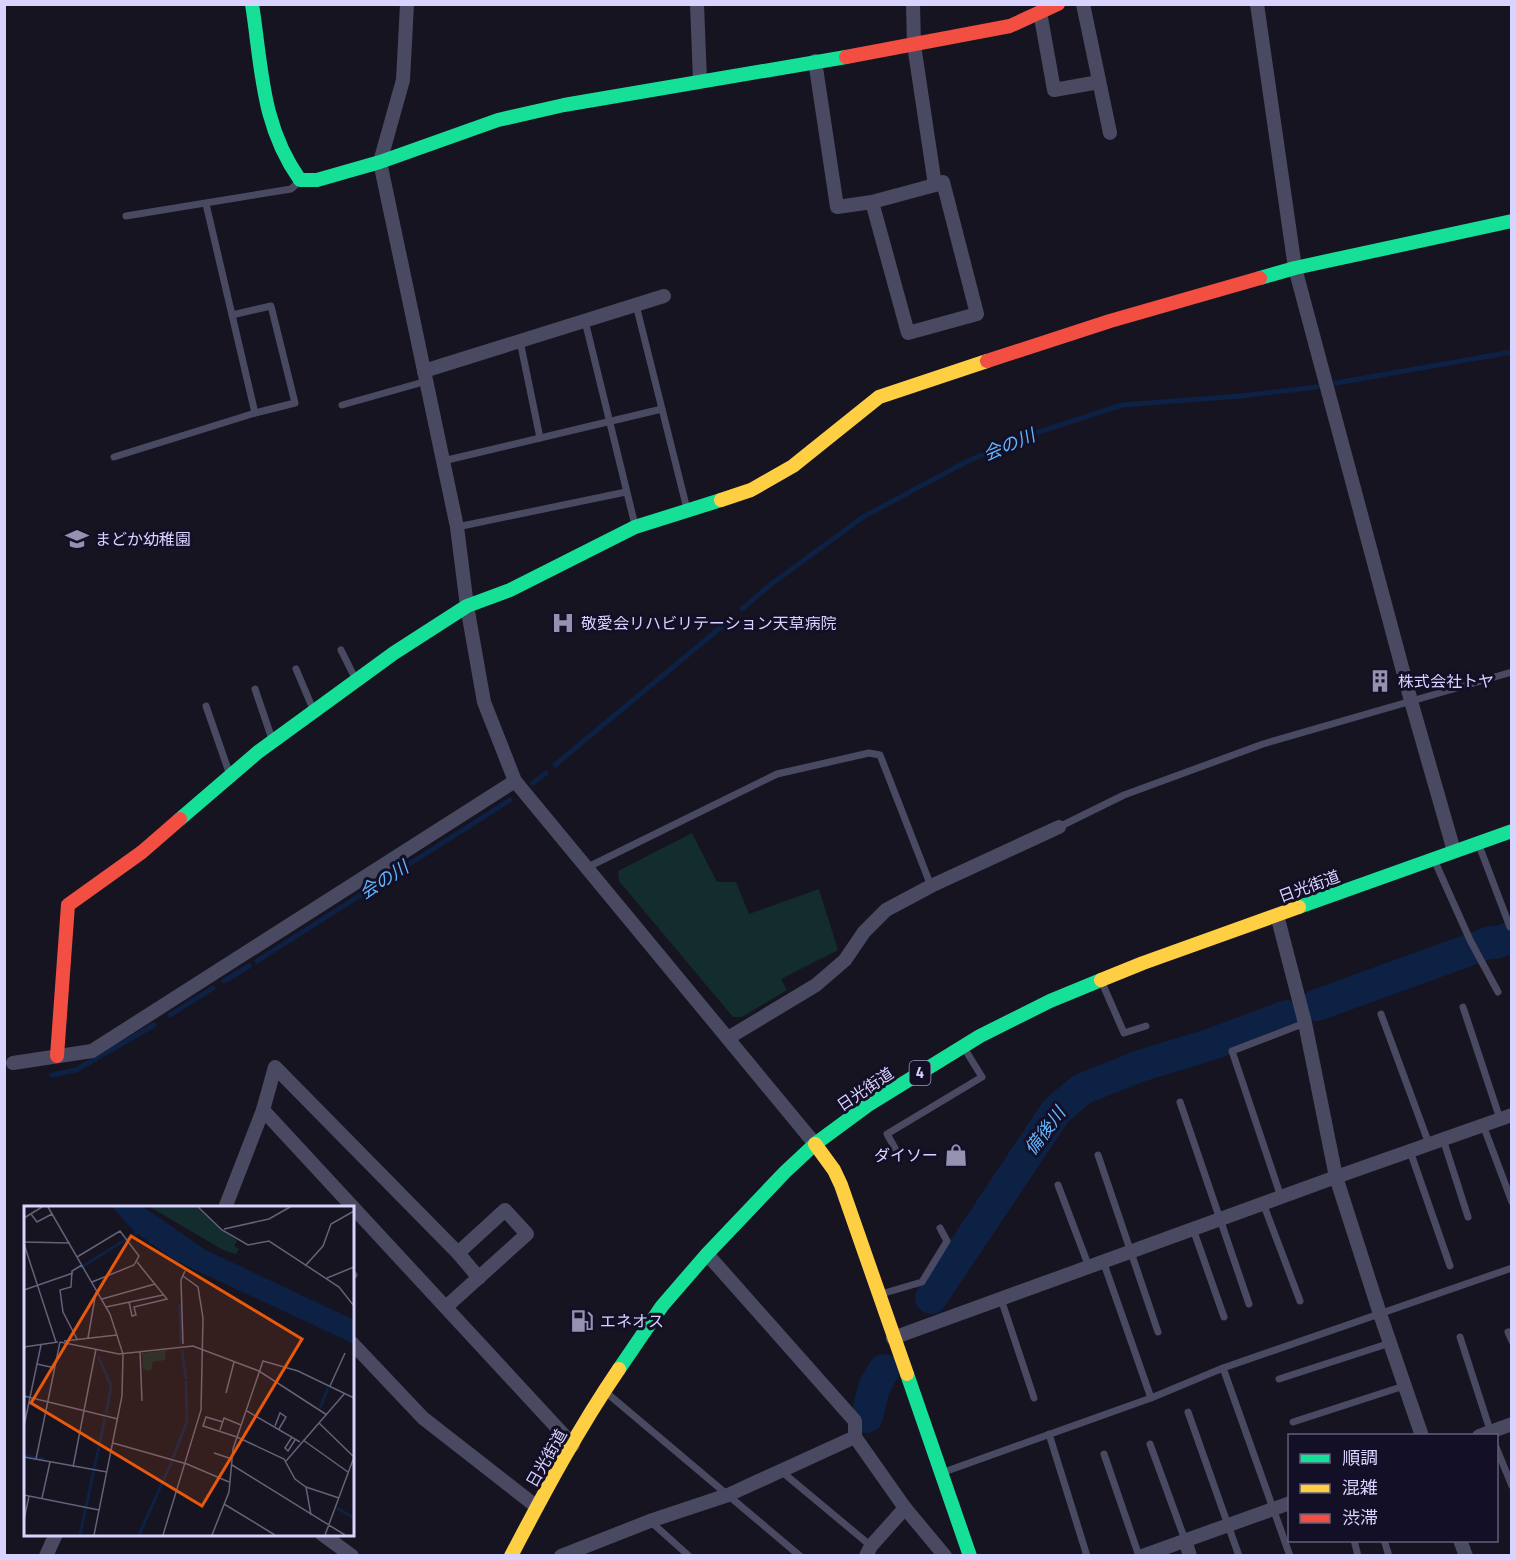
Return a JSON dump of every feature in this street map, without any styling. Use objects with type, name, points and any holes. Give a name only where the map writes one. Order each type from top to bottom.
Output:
[{"type":"main road","points":[[252,4],[266,97],[275,136],[290,167],[300,180],[317,180],[380,162],[498,120],[564,105],[914,45],[1010,26],[1058,4]]},
{"type":"main road","points":[[57,1056],[68,905],[142,852],[272,741],[394,653],[467,606],[510,590],[635,527],[751,490],[793,466],[879,398],[1110,321],[1295,268],[1512,221]]},
{"type":"main road","name":"日光街道","points":[[511,1556],[604,1391],[662,1306],[707,1254],[785,1172],[815,1144],[868,1105],[964,1046],[1050,1001],[1277,915],[1512,831]]},
{"type":"main road","points":[[815,1144],[830,1163],[841,1185],[970,1556]]},
{"type":"street","points":[[407,4],[403,80],[380,162],[457,527],[467,606],[484,702],[514,782],[815,1144]]},
{"type":"street","points":[[697,4],[700,81]]},
{"type":"street","points":[[913,4],[914,45],[935,184]]},
{"type":"street","points":[[1083,4],[1110,133]]},
{"type":"street","points":[[1257,4],[1295,268],[1411,701],[1454,851]]},
{"type":"street","points":[[1040,12],[1054,90],[1099,82]]},
{"type":"street","points":[[815,62],[837,207],[872,202],[943,182],[977,314],[908,333],[872,202]]},
{"type":"street","points":[[425,376],[520,341],[664,296]]},
{"type":"street","points":[[13,1063],[92,1051],[476,804],[514,782]]},
{"type":"street","points":[[728,1038],[816,985],[845,960],[864,932],[886,910],[931,886],[1059,827]]},
{"type":"street","points":[[1277,915],[1305,1023],[1336,1177],[1421,1434]]},
{"type":"street","points":[[226,1206],[263,1110],[275,1067],[458,1253],[479,1278]]},
{"type":"street","points":[[263,1110],[352,1206]]},
{"type":"street","points":[[893,1338],[1506,1117]]},
{"type":"street","points":[[354,1208],[573,1445]]},
{"type":"street","points":[[446,1307],[527,1234],[505,1209],[458,1253]]},
{"type":"street","points":[[707,1254],[855,1421],[855,1437],[905,1508],[945,1556]]},
{"type":"street","points":[[354,1345],[423,1418],[537,1507]]},
{"type":"street","points":[[1487,1434],[1512,1424]]},
{"type":"street","points":[[561,1556],[650,1521],[728,1495],[855,1437]]},
{"type":"street","points":[[1140,1556],[1288,1504]]},
{"type":"street","points":[[869,1551],[905,1508]]},
{"type":"street","points":[[46,1556],[55,1536]]},
{"type":"street","points":[[325,1536],[351,1556]]},
{"type":"street","points":[[1185,1540],[1190,1556]]},
{"type":"lane","points":[[126,216],[291,189],[300,180]]},
{"type":"lane","points":[[206,204],[255,413]]},
{"type":"lane","points":[[636,305],[687,509]]},
{"type":"lane","points":[[114,457],[255,413],[295,403],[271,306],[232,315]]},
{"type":"lane","points":[[585,321],[635,527]]},
{"type":"lane","points":[[520,341],[540,438]]},
{"type":"lane","points":[[342,405],[425,376]]},
{"type":"lane","points":[[443,461],[662,409]]},
{"type":"lane","points":[[457,527],[626,492]]},
{"type":"lane","points":[[341,650],[356,680]]},
{"type":"lane","points":[[296,669],[314,711]]},
{"type":"lane","points":[[1059,827],[1124,795],[1263,744],[1512,672]]},
{"type":"lane","points":[[255,689],[272,741]]},
{"type":"lane","points":[[206,706],[230,775]]},
{"type":"lane","points":[[586,868],[777,774],[869,753],[880,755],[931,886]]},
{"type":"lane","points":[[1479,842],[1510,927]]},
{"type":"lane","points":[[1434,859],[1470,940],[1497,992]]},
{"type":"lane","points":[[1101,980],[1124,1033],[1146,1026]]},
{"type":"lane","points":[[1463,1007],[1506,1117]]},
{"type":"lane","points":[[1381,1014],[1429,1144]]},
{"type":"lane","points":[[1281,1197],[1232,1051],[1305,1023]]},
{"type":"lane","points":[[896,1150],[887,1134],[982,1077],[964,1046]]},
{"type":"lane","points":[[1180,1102],[1249,1304]]},
{"type":"lane","points":[[1484,1125],[1512,1202]]},
{"type":"lane","points":[[1443,1139],[1468,1217]]},
{"type":"lane","points":[[1410,1151],[1450,1266]]},
{"type":"lane","points":[[1098,1155],[1158,1332]]},
{"type":"lane","points":[[1058,1185],[1089,1267]]},
{"type":"lane","points":[[1263,1203],[1300,1301]]},
{"type":"lane","points":[[878,1295],[922,1282],[947,1241],[940,1228]]},
{"type":"lane","points":[[1193,1229],[1224,1317]]},
{"type":"lane","points":[[1103,1262],[1151,1398]]},
{"type":"lane","points":[[941,1473],[1151,1398],[1223,1368],[1512,1268]]},
{"type":"lane","points":[[1001,1299],[1034,1398]]},
{"type":"lane","points":[[1508,1332],[1512,1341]]},
{"type":"lane","points":[[1460,1337],[1487,1434]]},
{"type":"lane","points":[[1279,1379],[1390,1343]]},
{"type":"lane","points":[[1223,1368],[1290,1556]]},
{"type":"lane","points":[[1293,1422],[1404,1386]]},
{"type":"lane","points":[[604,1391],[800,1556]]},
{"type":"lane","points":[[1188,1412],[1239,1556]]},
{"type":"lane","points":[[1049,1434],[1088,1556]]},
{"type":"lane","points":[[1150,1444],[1185,1540]]},
{"type":"lane","points":[[1498,1450],[1512,1486]]},
{"type":"lane","points":[[1104,1454],[1140,1556]]},
{"type":"lane","points":[[781,1471],[869,1551]]},
{"type":"lane","points":[[650,1521],[689,1556]]},
{"type":"green space","points":[[692,833],[717,882],[736,882],[749,914],[819,889],[838,950],[781,979],[787,990],[742,1017],[733,1017],[619,881],[618,871]]},
{"type":"waterway","name":"会の川","points":[[1336,383],[1512,352]]},
{"type":"waterway","name":"会の川","points":[[742,609],[770,585],[863,517],[964,463],[1011,441],[1122,405],[1241,396],[1317,387]]},
{"type":"waterway","name":"会の川","points":[[555,765],[732,618]]},
{"type":"waterway","name":"会の川","points":[[533,783],[546,773]]},
{"type":"waterway","name":"会の川","points":[[257,961],[510,800]]},
{"type":"waterway","name":"備後川","points":[[1317,1005],[1491,942],[1495,943],[1512,937]]},
{"type":"waterway","name":"会の川","points":[[224,981],[249,966]]},
{"type":"waterway","name":"会の川","points":[[170,1015],[213,988]]},
{"type":"waterway","name":"備後川","points":[[931,1298],[1056,1111],[1082,1089],[1140,1066],[1209,1045],[1287,1016]]},
{"type":"waterway","name":"会の川","points":[[52,1075],[76,1070],[154,1025]]},
{"type":"waterway","name":"備後川","points":[[867,1417],[874,1387],[884,1370]]},
{"type":"traffic: fast","points":[[252,4],[261,73],[270,117],[277,138],[300,180],[317,180],[380,162],[498,120],[564,105],[846,57]]},
{"type":"traffic: fast","points":[[1260,278],[1295,268],[1512,221]]},
{"type":"traffic: fast","points":[[180,819],[258,752],[394,653],[467,606],[510,590],[635,527],[721,500]]},
{"type":"traffic: fast","points":[[1299,907],[1512,831]]},
{"type":"traffic: fast","points":[[619,1369],[662,1306],[707,1254],[815,1144],[868,1105],[980,1036],[1050,1001],[1101,980]]},
{"type":"traffic: fast","points":[[907,1374],[970,1556]]},
{"type":"traffic: slow","points":[[721,500],[751,490],[793,466],[879,397],[987,361]]},
{"type":"traffic: slow","points":[[1101,980],[1299,907]]},
{"type":"traffic: slow","points":[[815,1144],[834,1170],[841,1185],[907,1374]]},
{"type":"traffic: slow","points":[[511,1556],[576,1438],[619,1369]]},
{"type":"traffic: jam","points":[[846,57],[1010,26],[1058,4]]},
{"type":"traffic: jam","points":[[987,361],[1110,321],[1260,278]]},
{"type":"traffic: jam","points":[[57,1056],[68,905],[142,852],[180,819]]},
{"type":"place","name":"まどか幼稚園","points":[[77,539]]},
{"type":"place","name":"敬愛会リハビリテーション天草病院","points":[[563,623]]},
{"type":"place","name":"株式会社トヤ","points":[[1380,681]]},
{"type":"place","name":"ダイソー","points":[[956,1155]]},
{"type":"place","name":"エネオス","points":[[582,1321]]}]
